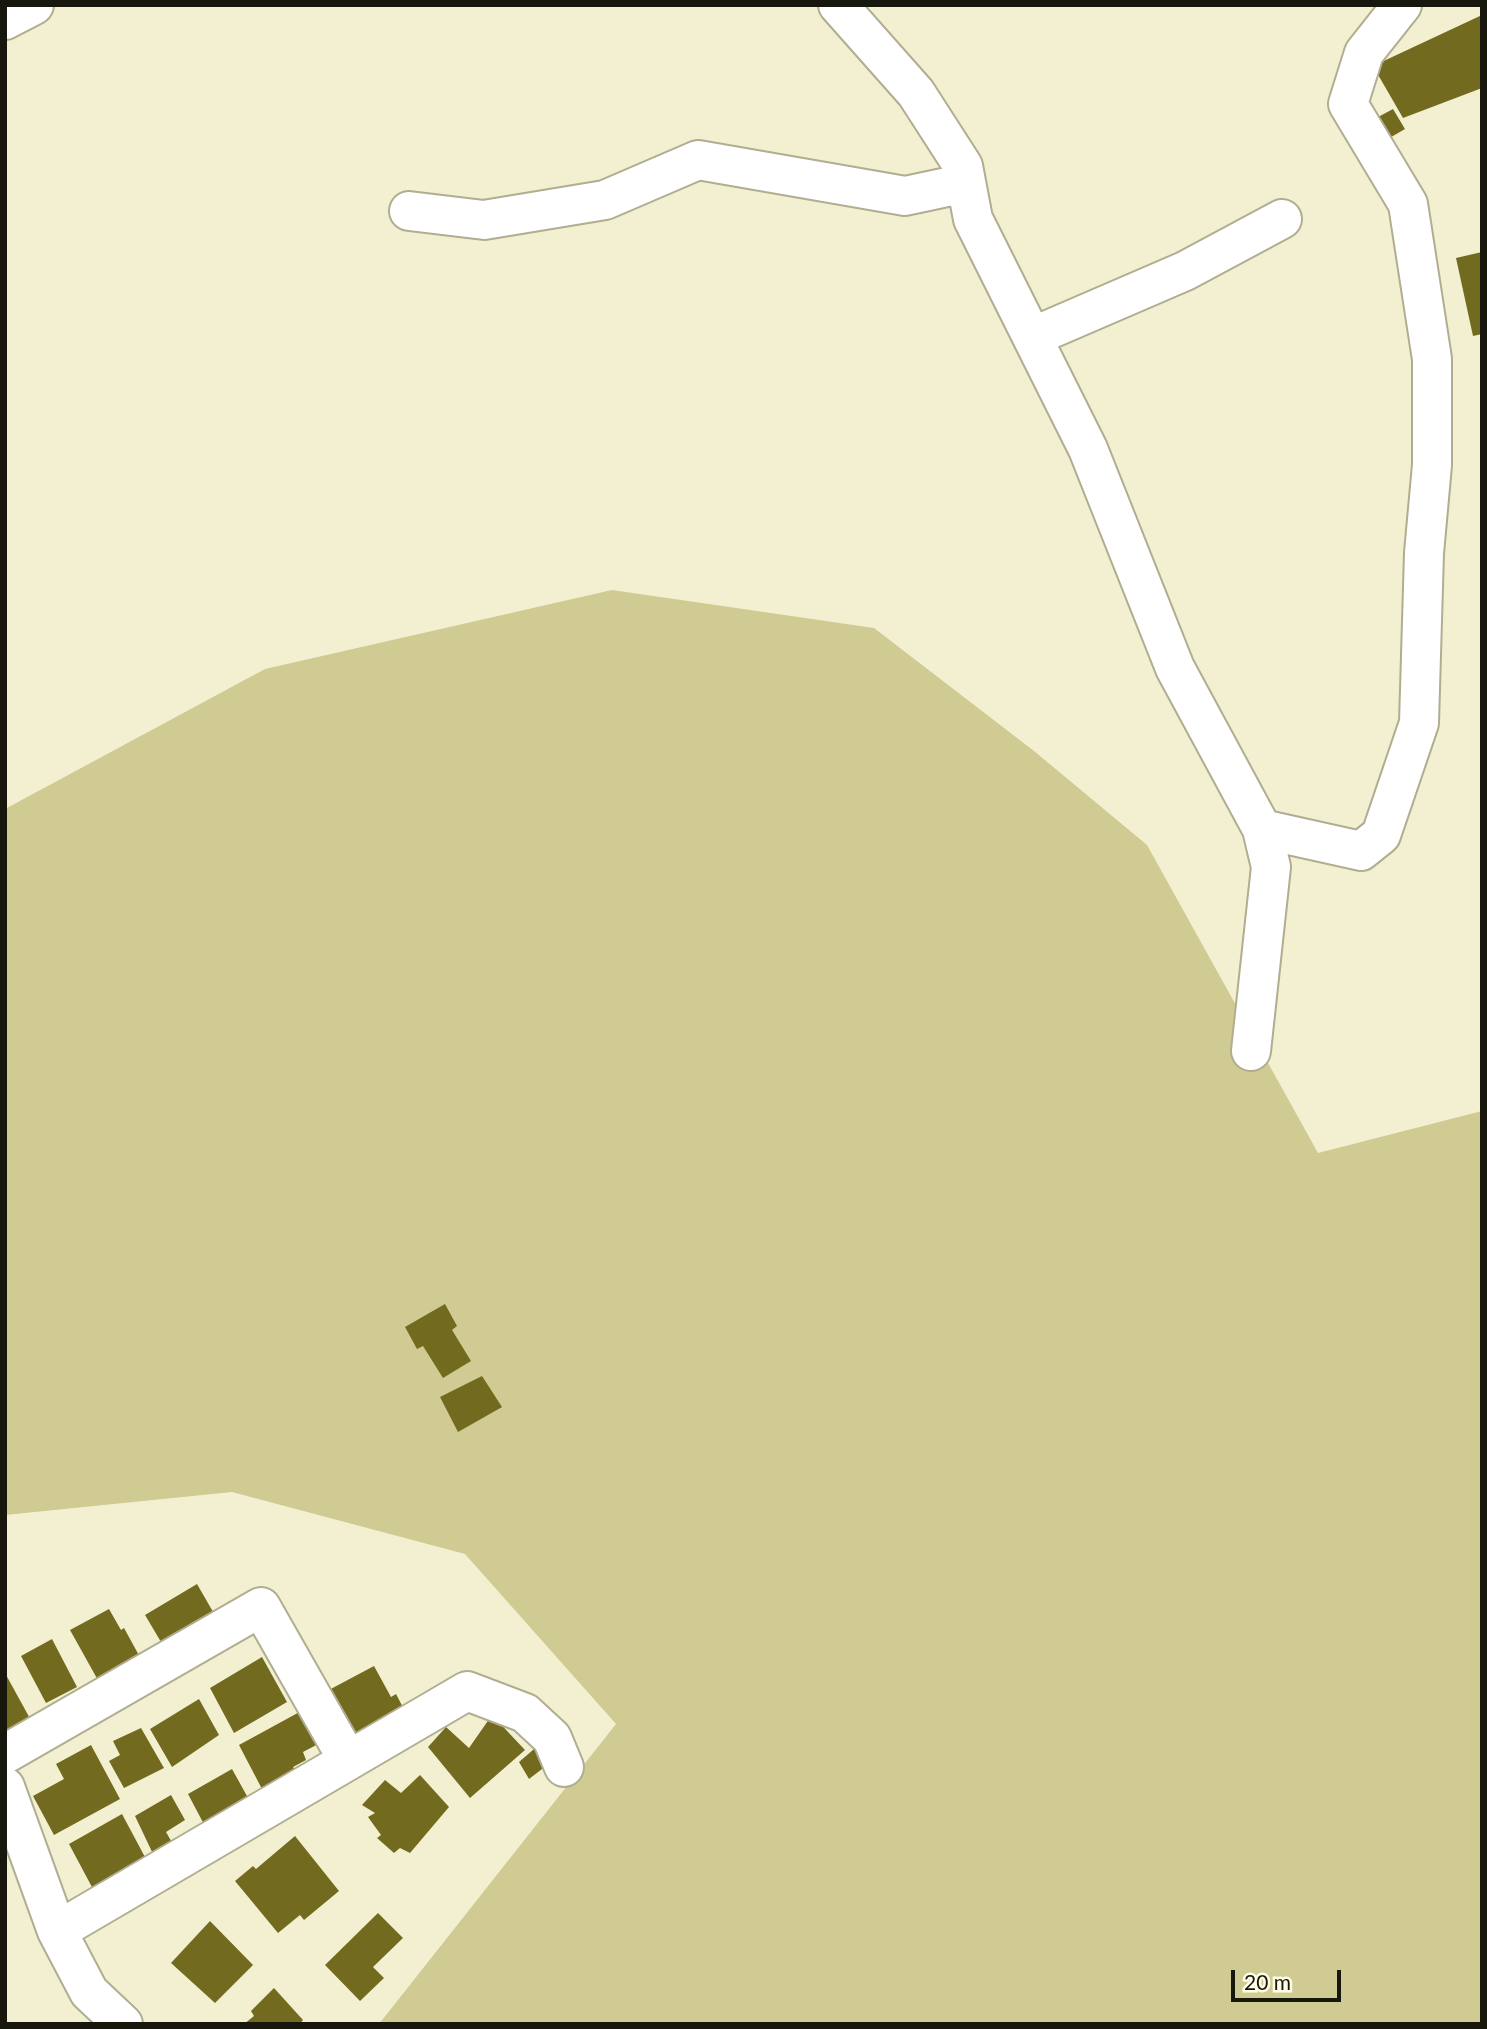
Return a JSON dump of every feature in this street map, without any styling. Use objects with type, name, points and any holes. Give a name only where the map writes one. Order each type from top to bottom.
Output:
[{"type":"street","points":[[5,20],[34,5]]},
{"type":"street","points":[[838,5],[916,93],[963,166],[973,219],[1088,449],[1175,668],[1262,829],[1271,867],[1251,1051]]},
{"type":"street","points":[[1262,829],[1361,851],[1381,835],[1419,723],[1424,553],[1432,465],[1432,359],[1408,204],[1348,104],[1364,53],[1402,5]]},
{"type":"street","points":[[409,211],[484,220],[605,200],[698,160],[905,196],[967,183]]},
{"type":"street","points":[[1032,337],[1185,271],[1282,219]]},
{"type":"street","points":[[5,1754],[261,1607],[348,1760]]},
{"type":"street","points":[[57,1931],[467,1691],[525,1713],[552,1738],[564,1767]]},
{"type":"street","points":[[5,1787],[57,1931],[89,1992],[123,2024]]},
{"type":"shaded area","points":[[612,590],[874,628],[1034,751],[1147,845],[1318,1153],[1482,1111],[1482,2024],[379,2024],[616,1724],[465,1554],[232,1492],[5,1515],[5,809],[265,669]]},
{"type":"building","points":[[1482,15],[1482,88],[1403,118],[1373,66]]},
{"type":"building","points":[[1393,109],[1405,129],[1379,144],[1367,123]]},
{"type":"building","points":[[1482,252],[1482,334],[1473,336],[1456,258]]},
{"type":"building","points":[[445,1304],[457,1326],[452,1330],[471,1361],[443,1378],[423,1346],[417,1349],[405,1327]]},
{"type":"building","points":[[482,1376],[502,1407],[458,1432],[440,1397]]},
{"type":"building","points":[[197,1584],[216,1617],[164,1647],[145,1615]]},
{"type":"building","points":[[109,1609],[121,1630],[124,1628],[141,1659],[99,1682],[70,1630]]},
{"type":"building","points":[[52,1639],[77,1687],[46,1703],[21,1656]]},
{"type":"building","points":[[262,1657],[287,1702],[234,1733],[210,1688]]},
{"type":"building","points":[[374,1666],[391,1697],[396,1694],[407,1715],[350,1742],[327,1691]]},
{"type":"building","points":[[5,1673],[33,1724],[5,1734]]},
{"type":"building","points":[[199,1699],[219,1735],[172,1767],[150,1729]]},
{"type":"building","points":[[305,1709],[322,1742],[303,1752],[306,1760],[293,1767],[296,1771],[262,1789],[239,1745]]},
{"type":"building","points":[[492,1715],[525,1750],[470,1798],[428,1747],[446,1727],[469,1748]]},
{"type":"building","points":[[141,1728],[164,1768],[124,1788],[109,1761],[120,1755],[113,1741]]},
{"type":"building","points":[[541,1743],[555,1759],[529,1779],[519,1762]]},
{"type":"building","points":[[91,1745],[120,1799],[54,1835],[33,1796],[64,1779],[56,1764]]},
{"type":"building","points":[[232,1769],[252,1805],[207,1830],[188,1794]]},
{"type":"building","points":[[420,1775],[449,1807],[410,1853],[400,1848],[394,1853],[377,1838],[381,1835],[368,1817],[375,1813],[362,1805],[385,1780],[401,1793]]},
{"type":"building","points":[[171,1795],[185,1820],[166,1832],[174,1846],[154,1856],[135,1816]]},
{"type":"building","points":[[122,1814],[146,1859],[93,1889],[69,1844]]},
{"type":"building","points":[[295,1836],[339,1891],[304,1920],[300,1915],[278,1933],[235,1881],[253,1866],[256,1869]]},
{"type":"building","points":[[378,1913],[403,1938],[373,1967],[384,1978],[360,2001],[325,1965]]},
{"type":"building","points":[[210,1921],[253,1965],[215,2003],[171,1963]]},
{"type":"building","points":[[274,1988],[303,2020],[300,2024],[244,2024],[254,2016],[251,2011]]}]
